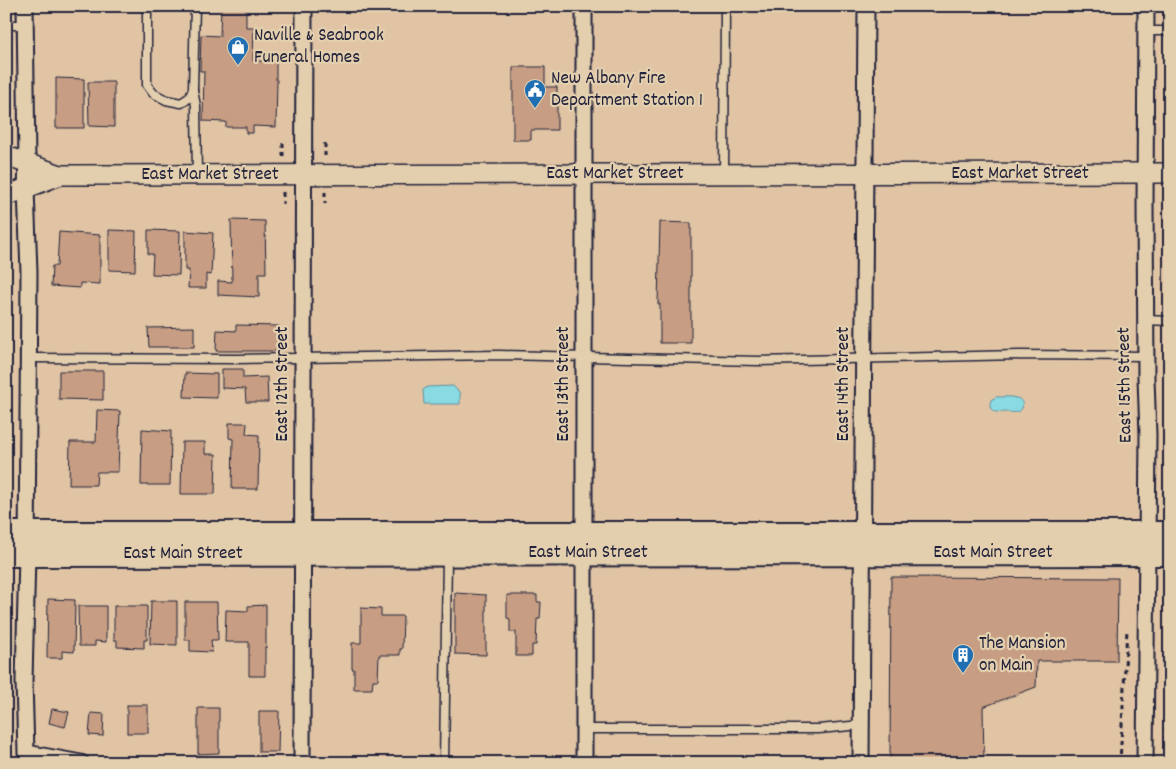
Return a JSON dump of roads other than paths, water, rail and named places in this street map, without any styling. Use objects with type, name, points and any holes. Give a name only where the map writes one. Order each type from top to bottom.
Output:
[{"type":"main road","name":"East Main Street","points":[[17,544],[1146,543],[1170,534]]},
{"type":"main road","name":"East Main Street","points":[[1146,543],[1170,553]]},
{"type":"main road","name":"East Main Street","points":[[302,544],[447,554],[584,544]]},
{"type":"street","points":[[25,6],[26,189],[29,272],[28,358],[17,544],[26,753],[81,763]]},
{"type":"street","name":"East 12th Street","points":[[302,763],[304,6]]},
{"type":"street","name":"East 13th Street","points":[[584,6],[584,763]]},
{"type":"street","name":"East 14th Street","points":[[861,763],[866,6]]},
{"type":"street","name":"East 15th Street","points":[[1145,763],[1148,435],[1145,320],[1146,6]]},
{"type":"street","name":"East Market Street","points":[[6,156],[60,175],[1170,173]]},
{"type":"street","name":"East Market Street","points":[[6,196],[60,175]]},
{"type":"lane","points":[[147,6],[147,85],[153,94],[166,100],[181,103],[189,98],[193,89]]},
{"type":"lane","points":[[195,6],[193,89],[196,106],[197,175]]},
{"type":"lane","points":[[724,174],[725,6]]},
{"type":"lane","points":[[6,25],[26,25]]},
{"type":"lane","points":[[1146,31],[1170,30]]},
{"type":"lane","points":[[1145,320],[1170,321]]},
{"type":"lane","points":[[28,358],[237,359],[499,355],[758,361],[1019,355],[1146,356]]},
{"type":"lane","points":[[444,763],[447,554]]},
{"type":"lane","points":[[584,729],[819,729],[861,725]]},
{"type":"water","points":[[453,386],[460,393],[460,404],[424,404],[423,390],[427,387]]},
{"type":"water","points":[[996,397],[1014,397],[1021,400],[1023,405],[1020,411],[996,412],[991,409],[990,404],[991,400]]},
{"type":"place","name":"Naville & Seabrook Funeral Homes","points":[[238,66]]},
{"type":"place","name":"New Albany Fire Department Station 1","points":[[535,109]]},
{"type":"place","name":"The Mansion on Main","points":[[963,674]]}]
